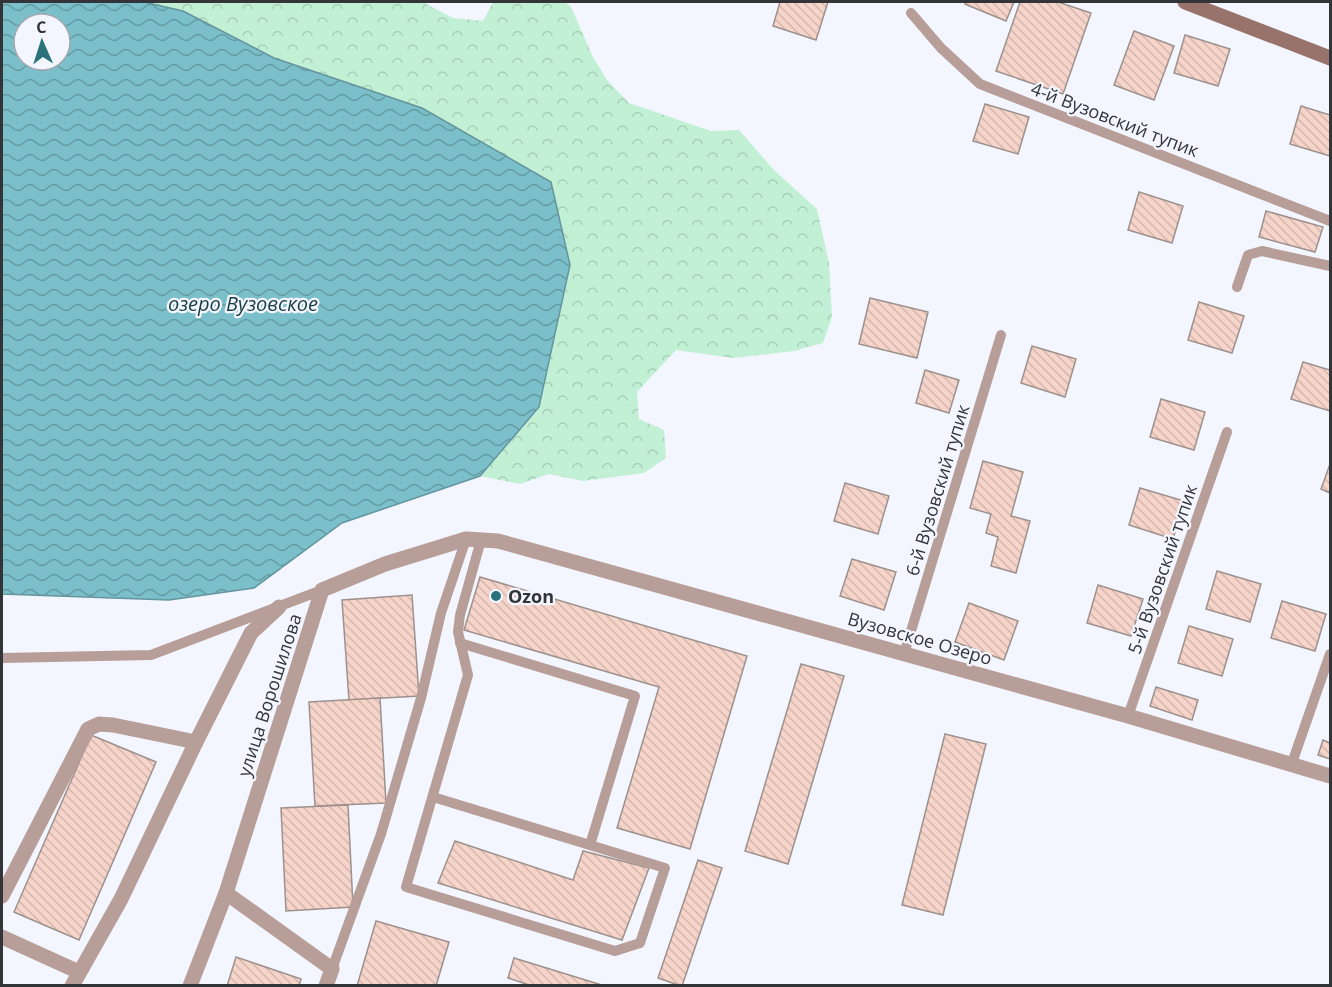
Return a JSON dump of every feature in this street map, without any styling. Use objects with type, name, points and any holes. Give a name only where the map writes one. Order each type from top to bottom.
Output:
[{"type":"main road","points":[[1185,2],[1330,58]]},
{"type":"main road","points":[[1203,2],[1330,50]]},
{"type":"street","name":"Вузовское Озеро","points":[[473,539],[498,541],[1128,716],[1330,776]]},
{"type":"street","points":[[322,590],[385,564],[473,539]]},
{"type":"street","name":"улица Ворошилова","points":[[190,986],[226,893],[322,590]]},
{"type":"street","points":[[2,938],[76,979],[121,899],[251,633],[279,607]]},
{"type":"street","points":[[2,896],[88,729],[99,724],[113,725],[196,742]]},
{"type":"street","points":[[226,893],[332,969],[326,986]]},
{"type":"lane","name":"4-й Вузовский тупик","points":[[911,13],[941,48],[980,84],[1330,221]]},
{"type":"lane","points":[[1237,287],[1248,255],[1262,251],[1330,266]]},
{"type":"lane","name":"6-й Вузовский тупик","points":[[904,654],[1001,335]]},
{"type":"lane","name":"5-й Вузовский тупик","points":[[1128,716],[1227,432]]},
{"type":"lane","points":[[433,797],[665,868],[640,943],[615,951],[406,887],[468,675],[458,632],[473,539]]},
{"type":"lane","points":[[332,969],[381,834],[421,698],[441,613],[473,539]]},
{"type":"lane","points":[[2,658],[151,655],[322,590]]},
{"type":"lane","points":[[460,643],[635,696],[590,845]]},
{"type":"lane","points":[[1292,763],[1330,654]]},
{"type":"green space","points":[[144,2],[425,2],[453,18],[483,21],[493,2],[565,2],[571,7],[593,57],[607,80],[629,103],[711,131],[739,130],[775,171],[817,209],[829,263],[832,317],[823,343],[794,351],[733,358],[676,350],[637,392],[639,419],[664,430],[666,458],[644,473],[583,481],[549,474],[520,484],[480,476],[539,406],[570,265],[422,108],[274,58],[183,11]]},
{"type":"water","name":"озеро Вузовское","points":[[2,2],[144,2],[183,11],[274,58],[422,108],[551,182],[570,265],[539,407],[480,476],[342,523],[254,588],[169,600],[2,594]]},
{"type":"building","points":[[780,2],[828,2],[816,40],[773,26]]},
{"type":"building","points":[[966,2],[1014,2],[1006,21],[965,4]]},
{"type":"building","points":[[1020,2],[1058,2],[1091,13],[1063,94],[996,71]]},
{"type":"building","points":[[1134,31],[1174,46],[1154,100],[1114,85]]},
{"type":"building","points":[[1185,35],[1230,49],[1218,86],[1174,73]]},
{"type":"building","points":[[985,104],[1029,117],[1018,154],[973,141]]},
{"type":"building","points":[[1301,106],[1330,115],[1330,156],[1290,144]]},
{"type":"building","points":[[1139,192],[1183,206],[1172,243],[1128,230]]},
{"type":"building","points":[[1266,211],[1323,227],[1315,252],[1259,237]]},
{"type":"building","points":[[870,298],[928,312],[917,358],[859,344]]},
{"type":"building","points":[[1199,302],[1244,316],[1232,353],[1188,340]]},
{"type":"building","points":[[1032,346],[1076,359],[1065,397],[1021,383]]},
{"type":"building","points":[[1303,362],[1330,370],[1330,411],[1291,399]]},
{"type":"building","points":[[925,370],[959,380],[949,413],[916,403]]},
{"type":"building","points":[[1161,399],[1205,412],[1194,450],[1150,437]]},
{"type":"building","points":[[983,461],[1023,472],[1011,516],[1030,521],[1016,573],[991,566],[998,537],[986,533],[991,514],[970,508]]},
{"type":"building","points":[[1330,464],[1330,493],[1321,489]]},
{"type":"building","points":[[845,483],[889,496],[878,534],[834,521]]},
{"type":"building","points":[[1140,488],[1184,501],[1173,539],[1129,525]]},
{"type":"building","points":[[852,559],[896,572],[884,610],[840,596]]},
{"type":"building","points":[[1217,571],[1261,584],[1250,622],[1206,609]]},
{"type":"building","points":[[480,577],[747,656],[690,849],[617,828],[659,687],[464,630]]},
{"type":"building","points":[[1098,585],[1143,599],[1131,636],[1087,623]]},
{"type":"building","points":[[412,595],[419,696],[349,700],[342,600]]},
{"type":"building","points":[[1282,601],[1326,614],[1315,651],[1271,638]]},
{"type":"building","points":[[969,603],[1018,621],[1004,660],[955,642]]},
{"type":"building","points":[[1189,626],[1233,639],[1222,676],[1178,663]]},
{"type":"building","points":[[801,664],[844,676],[788,864],[745,851]]},
{"type":"building","points":[[1156,687],[1198,700],[1192,720],[1150,706]]},
{"type":"building","points":[[380,698],[386,803],[315,806],[309,702]]},
{"type":"building","points":[[945,734],[986,744],[943,915],[902,905]]},
{"type":"building","points":[[91,735],[156,762],[79,940],[14,912]]},
{"type":"building","points":[[1323,740],[1330,743],[1330,759],[1318,755]]},
{"type":"building","points":[[348,805],[353,907],[286,911],[281,808]]},
{"type":"building","points":[[455,841],[573,880],[583,851],[649,868],[622,940],[438,883]]},
{"type":"building","points":[[698,860],[722,868],[681,986],[658,978]]},
{"type":"building","points":[[376,921],[449,942],[436,986],[357,986]]},
{"type":"building","points":[[236,957],[301,979],[299,986],[227,986]]},
{"type":"building","points":[[514,958],[605,986],[532,986],[508,978]]},
{"type":"place","name":"Ozon","points":[[496,596]]}]
